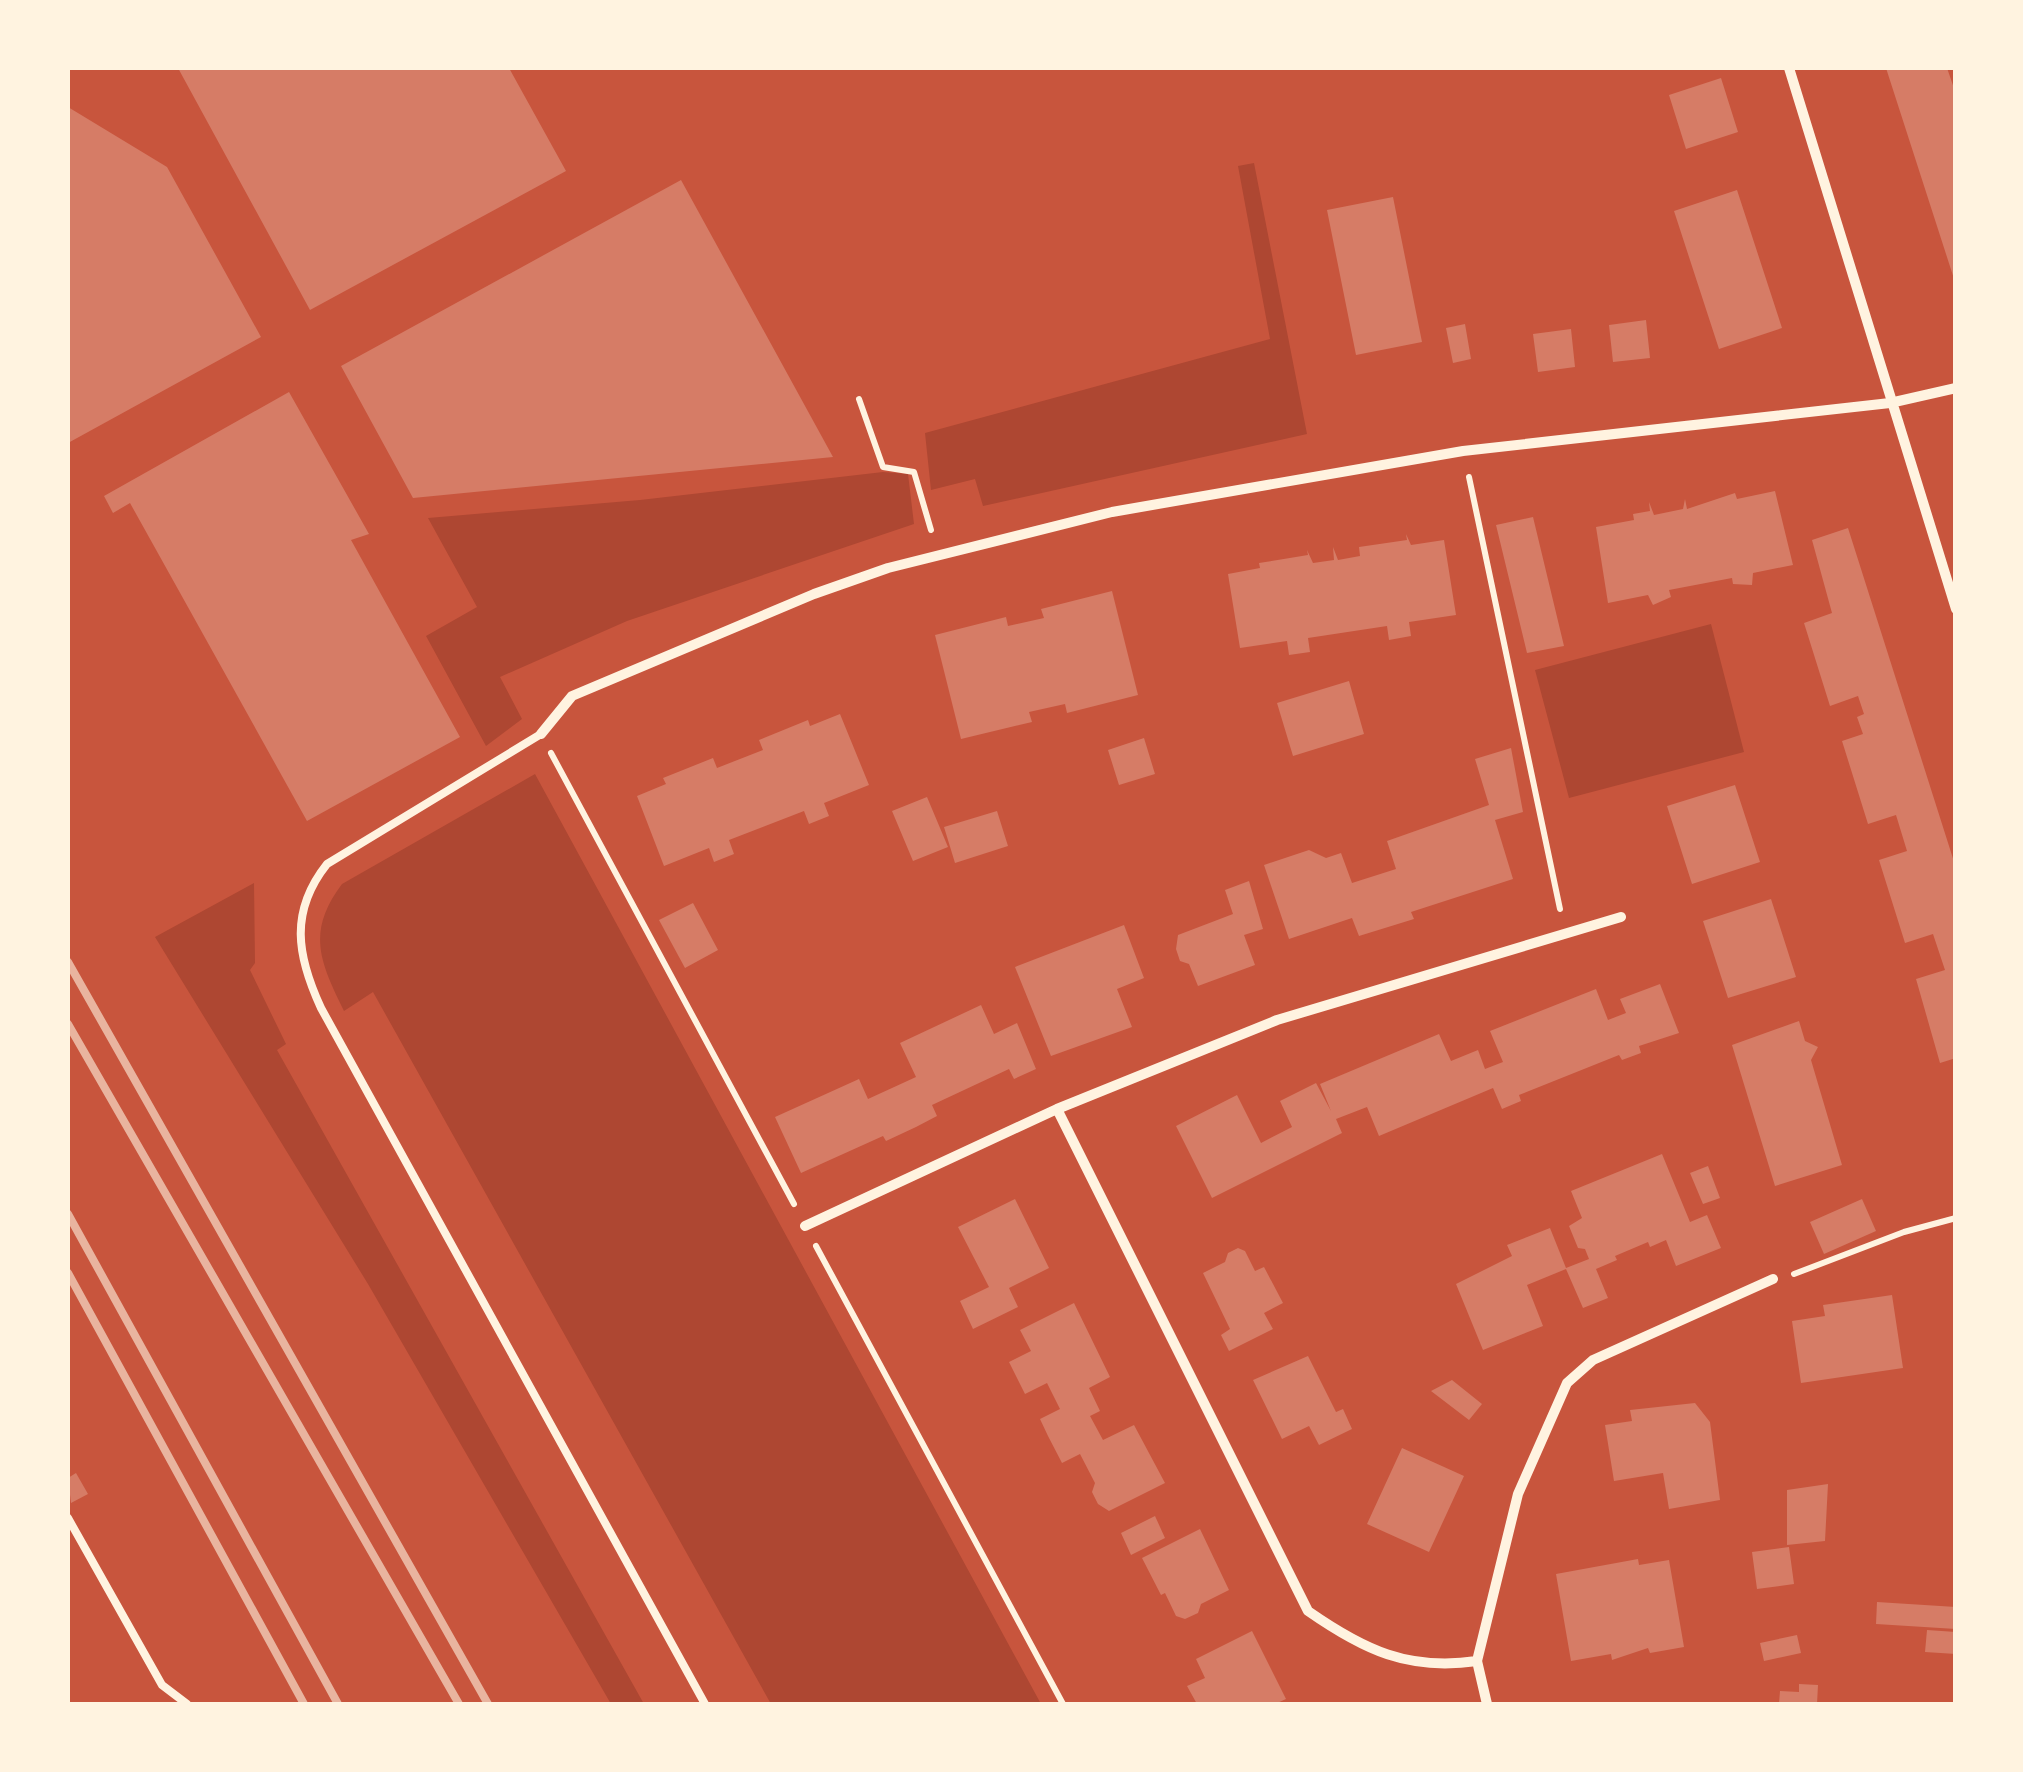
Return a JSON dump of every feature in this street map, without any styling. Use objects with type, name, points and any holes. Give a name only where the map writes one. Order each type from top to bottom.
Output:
[{"type":"street","points":[[1789,68],[1956,609]]},
{"type":"street","points":[[541,734],[572,696],[814,594],[938,555],[1186,497],[1463,451],[1890,403],[1956,388]]},
{"type":"street","points":[[805,1226],[1057,1108],[1276,1020],[1620,917]]},
{"type":"street","points":[[1057,1108],[1308,1611],[1356,1644],[1436,1667],[1477,1662]]},
{"type":"street","points":[[1487,1704],[1477,1662],[1518,1494],[1567,1382],[1593,1360],[1773,1279]]},
{"type":"lane","points":[[541,734],[326,864],[305,894],[300,912],[302,962],[321,1008],[705,1704]]},
{"type":"lane","points":[[68,1518],[162,1685],[187,1704]]},
{"type":"path","points":[[859,399],[884,466],[914,472],[938,555]]},
{"type":"path","points":[[1463,451],[1566,935]]},
{"type":"path","points":[[1773,1279],[1810,1271],[1904,1232],[1956,1218]]},
{"type":"shaded area","points":[[1254,163],[1307,434],[983,506],[975,479],[931,490],[925,433],[1270,339],[1238,166]]},
{"type":"shaded area","points":[[883,472],[908,474],[914,524],[627,621],[500,677],[522,719],[486,746],[426,636],[477,607],[428,518],[640,500]]},
{"type":"shaded area","points":[[1711,624],[1744,752],[1569,798],[1535,670]]},
{"type":"shaded area","points":[[535,774],[1041,1704],[771,1704],[373,992],[344,1011],[323,962],[320,932],[342,884]]},
{"type":"shaded area","points":[[254,883],[255,963],[250,970],[286,1044],[277,1050],[644,1704],[611,1704],[368,1284],[155,937]]},
{"type":"building","points":[[178,68],[509,68],[566,171],[310,310]]},
{"type":"building","points":[[1886,68],[1947,68],[1956,94],[1956,285]]},
{"type":"building","points":[[1721,78],[1738,132],[1686,149],[1669,95]]},
{"type":"building","points":[[68,107],[167,167],[261,337],[68,443]]},
{"type":"building","points":[[681,180],[833,457],[413,498],[341,366]]},
{"type":"building","points":[[1737,190],[1782,328],[1719,349],[1674,211]]},
{"type":"building","points":[[1393,197],[1422,342],[1356,355],[1327,210]]},
{"type":"building","points":[[1646,320],[1650,358],[1613,362],[1609,325]]},
{"type":"building","points":[[1465,324],[1471,359],[1453,363],[1446,328]]},
{"type":"building","points":[[1571,329],[1575,367],[1538,372],[1533,334]]},
{"type":"building","points":[[289,392],[369,534],[351,540],[460,737],[307,821],[130,503],[113,513],[104,496]]},
{"type":"building","points":[[1775,491],[1793,565],[1753,573],[1752,585],[1733,584],[1732,578],[1669,590],[1671,597],[1653,605],[1648,595],[1608,603],[1596,527],[1634,520],[1633,514],[1650,511],[1649,502],[1654,515],[1683,509],[1685,499],[1687,509],[1735,493],[1737,499]]},
{"type":"building","points":[[1533,517],[1564,646],[1527,653],[1496,525]]},
{"type":"building","points":[[1848,528],[1956,868],[1956,1058],[1940,1063],[1916,979],[1945,970],[1933,934],[1905,943],[1879,860],[1907,851],[1896,815],[1868,824],[1842,741],[1863,734],[1857,717],[1864,714],[1858,696],[1830,706],[1804,623],[1832,613],[1812,540]]},
{"type":"building","points":[[1406,534],[1411,545],[1444,540],[1456,615],[1409,622],[1411,636],[1389,640],[1387,626],[1308,638],[1310,652],[1289,655],[1287,641],[1240,648],[1228,574],[1260,568],[1259,563],[1308,555],[1307,550],[1313,563],[1334,560],[1333,547],[1338,560],[1360,556],[1359,547],[1407,540]]},
{"type":"building","points":[[1112,591],[1138,695],[1067,713],[1065,704],[1029,712],[1032,722],[961,739],[935,635],[1006,617],[1008,626],[1044,618],[1041,609]]},
{"type":"building","points":[[1349,681],[1364,734],[1293,756],[1277,703]]},
{"type":"building","points":[[840,714],[869,785],[824,803],[829,816],[809,824],[804,811],[729,840],[734,854],[714,862],[709,848],[664,866],[637,796],[666,784],[663,778],[713,758],[717,768],[763,750],[759,740],[808,720],[810,726]]},
{"type":"building","points":[[1144,738],[1155,774],[1119,785],[1108,750]]},
{"type":"building","points":[[1511,748],[1523,812],[1495,820],[1513,879],[1411,912],[1414,919],[1359,936],[1352,918],[1289,939],[1264,865],[1309,850],[1326,858],[1341,853],[1352,883],[1396,869],[1387,841],[1489,805],[1475,759]]},
{"type":"building","points":[[1735,785],[1760,862],[1692,884],[1667,806]]},
{"type":"building","points":[[927,797],[948,847],[913,861],[892,811]]},
{"type":"building","points":[[997,811],[1008,846],[955,863],[944,827]]},
{"type":"building","points":[[1249,881],[1263,929],[1244,935],[1255,965],[1198,986],[1189,964],[1180,961],[1176,949],[1178,935],[1233,914],[1225,890]]},
{"type":"building","points":[[1771,899],[1796,977],[1728,998],[1703,921]]},
{"type":"building","points":[[693,903],[718,950],[685,968],[659,920]]},
{"type":"building","points":[[1124,925],[1144,978],[1117,989],[1132,1027],[1051,1056],[1015,967]]},
{"type":"building","points":[[1660,984],[1679,1033],[1639,1046],[1641,1053],[1622,1060],[1619,1055],[1519,1095],[1521,1101],[1502,1109],[1493,1088],[1379,1136],[1367,1107],[1336,1119],[1342,1133],[1212,1198],[1176,1126],[1237,1095],[1261,1143],[1292,1127],[1280,1101],[1316,1083],[1331,1111],[1320,1084],[1439,1034],[1451,1061],[1478,1050],[1485,1069],[1503,1062],[1490,1031],[1596,989],[1608,1020],[1626,1013],[1620,999]]},
{"type":"building","points":[[981,1005],[994,1034],[1017,1023],[1036,1069],[1014,1079],[1009,1069],[932,1105],[937,1116],[916,1127],[886,1141],[883,1136],[801,1173],[775,1117],[859,1079],[868,1099],[916,1077],[900,1043]]},
{"type":"building","points":[[1799,1021],[1805,1041],[1818,1047],[1811,1060],[1842,1165],[1775,1186],[1732,1045]]},
{"type":"building","points":[[1662,1154],[1690,1222],[1707,1215],[1721,1248],[1676,1266],[1666,1240],[1650,1247],[1648,1242],[1615,1256],[1617,1260],[1596,1269],[1608,1298],[1583,1308],[1566,1269],[1527,1285],[1543,1326],[1483,1350],[1456,1284],[1512,1256],[1507,1245],[1550,1228],[1566,1268],[1589,1259],[1585,1249],[1578,1248],[1569,1226],[1582,1218],[1571,1191]]},
{"type":"building","points":[[1708,1166],[1720,1198],[1703,1204],[1690,1173]]},
{"type":"building","points":[[1015,1199],[1049,1268],[1009,1288],[1018,1307],[973,1329],[960,1301],[989,1287],[958,1227]]},
{"type":"building","points":[[1862,1199],[1876,1231],[1824,1254],[1810,1222]]},
{"type":"building","points":[[1238,1248],[1245,1251],[1255,1271],[1264,1267],[1283,1303],[1264,1313],[1273,1329],[1229,1351],[1221,1335],[1230,1329],[1203,1273],[1225,1262],[1228,1253]]},
{"type":"building","points":[[1892,1295],[1903,1368],[1801,1383],[1792,1321],[1825,1316],[1823,1305]]},
{"type":"building","points":[[1074,1303],[1110,1377],[1089,1388],[1100,1411],[1090,1416],[1103,1440],[1134,1425],[1165,1483],[1109,1511],[1098,1504],[1092,1492],[1095,1483],[1080,1454],[1062,1463],[1048,1436],[1040,1419],[1060,1409],[1047,1383],[1025,1394],[1009,1362],[1031,1351],[1020,1330]]},
{"type":"building","points":[[1308,1356],[1336,1412],[1343,1409],[1352,1429],[1319,1445],[1309,1426],[1282,1439],[1253,1380]]},
{"type":"building","points":[[1452,1380],[1482,1404],[1469,1420],[1431,1391]]},
{"type":"building","points":[[1695,1403],[1710,1422],[1720,1500],[1669,1509],[1663,1473],[1614,1481],[1605,1425],[1632,1421],[1630,1410]]},
{"type":"building","points":[[1402,1448],[1464,1476],[1429,1552],[1367,1524]]},
{"type":"building","points":[[76,1473],[88,1494],[71,1503],[68,1478]]},
{"type":"building","points":[[1828,1484],[1825,1541],[1787,1545],[1787,1490]]},
{"type":"building","points":[[1155,1516],[1165,1538],[1131,1555],[1121,1533]]},
{"type":"building","points":[[1200,1529],[1229,1590],[1201,1604],[1198,1613],[1185,1619],[1176,1616],[1165,1593],[1161,1595],[1142,1558]]},
{"type":"building","points":[[1789,1547],[1794,1584],[1757,1589],[1752,1552]]},
{"type":"building","points":[[1638,1559],[1639,1565],[1669,1560],[1684,1647],[1650,1653],[1648,1648],[1612,1660],[1611,1654],[1571,1661],[1556,1574]]},
{"type":"building","points":[[1877,1602],[1956,1607],[1956,1629],[1876,1624]]},
{"type":"building","points":[[1927,1630],[1956,1632],[1956,1654],[1925,1652]]},
{"type":"building","points":[[1252,1631],[1286,1699],[1275,1704],[1197,1704],[1187,1686],[1205,1678],[1196,1659]]},
{"type":"building","points":[[1797,1635],[1801,1653],[1764,1661],[1760,1643]]},
{"type":"building","points":[[1799,1684],[1818,1685],[1817,1704],[1779,1704],[1780,1691],[1799,1692]]},
{"type":"railway","points":[[68,962],[488,1704]]},
{"type":"railway","points":[[68,1024],[459,1704]]},
{"type":"railway","points":[[68,1214],[338,1704]]},
{"type":"railway","points":[[68,1273],[304,1704]]}]
